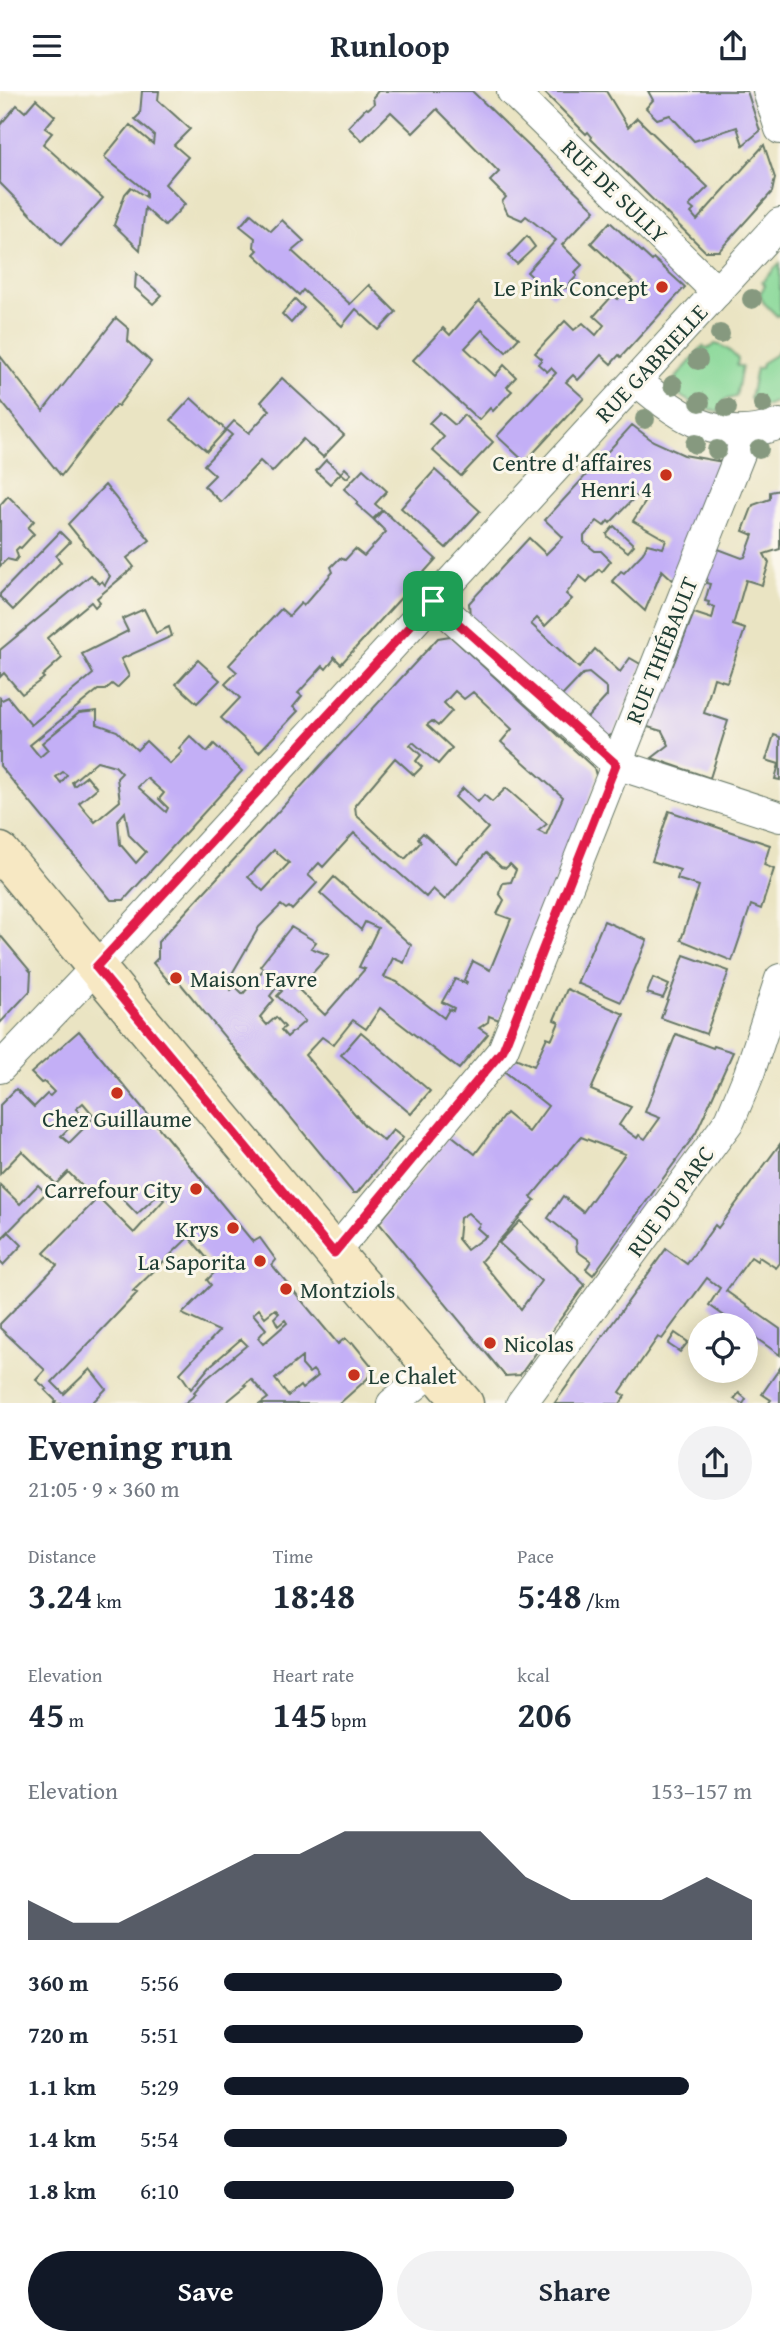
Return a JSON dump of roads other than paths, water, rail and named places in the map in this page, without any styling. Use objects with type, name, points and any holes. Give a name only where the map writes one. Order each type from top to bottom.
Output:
[{"type":"main road","points":[[0,852],[334,1253],[464,1403]]},
{"type":"street","name":"RUE DE SULLY","points":[[512,91],[717,292]]},
{"type":"street","points":[[768,91],[780,129]]},
{"type":"street","name":"RUE GABRIELLE","points":[[0,1068],[780,223]]},
{"type":"street","points":[[636,380],[682,416],[702,426],[745,432],[765,430],[780,424]]},
{"type":"street","name":"RUE THIÉBAULT","points":[[334,1253],[503,1050],[743,446],[745,432]]},
{"type":"street","points":[[433,601],[616,764],[780,817]]},
{"type":"street","name":"RUE DU PARC","points":[[521,1403],[730,1120],[749,1074],[780,979]]},
{"type":"street","points":[[392,1403],[435,1369]]},
{"type":"place","name":"Le Pink Concept","points":[[662,287]]},
{"type":"place","name":"Centre d'affaires Henri 4","points":[[666,475]]},
{"type":"place","name":"Maison Favre","points":[[176,978]]},
{"type":"place","name":"Chez Guillaume","points":[[117,1093]]},
{"type":"place","name":"Carrefour City","points":[[196,1189]]},
{"type":"place","name":"Krys","points":[[233,1228]]},
{"type":"place","name":"La Saporita","points":[[260,1261]]},
{"type":"place","name":"Montziols","points":[[286,1289]]},
{"type":"place","name":"Nicolas","points":[[490,1343]]},
{"type":"place","name":"Le Chalet","points":[[354,1375]]}]
